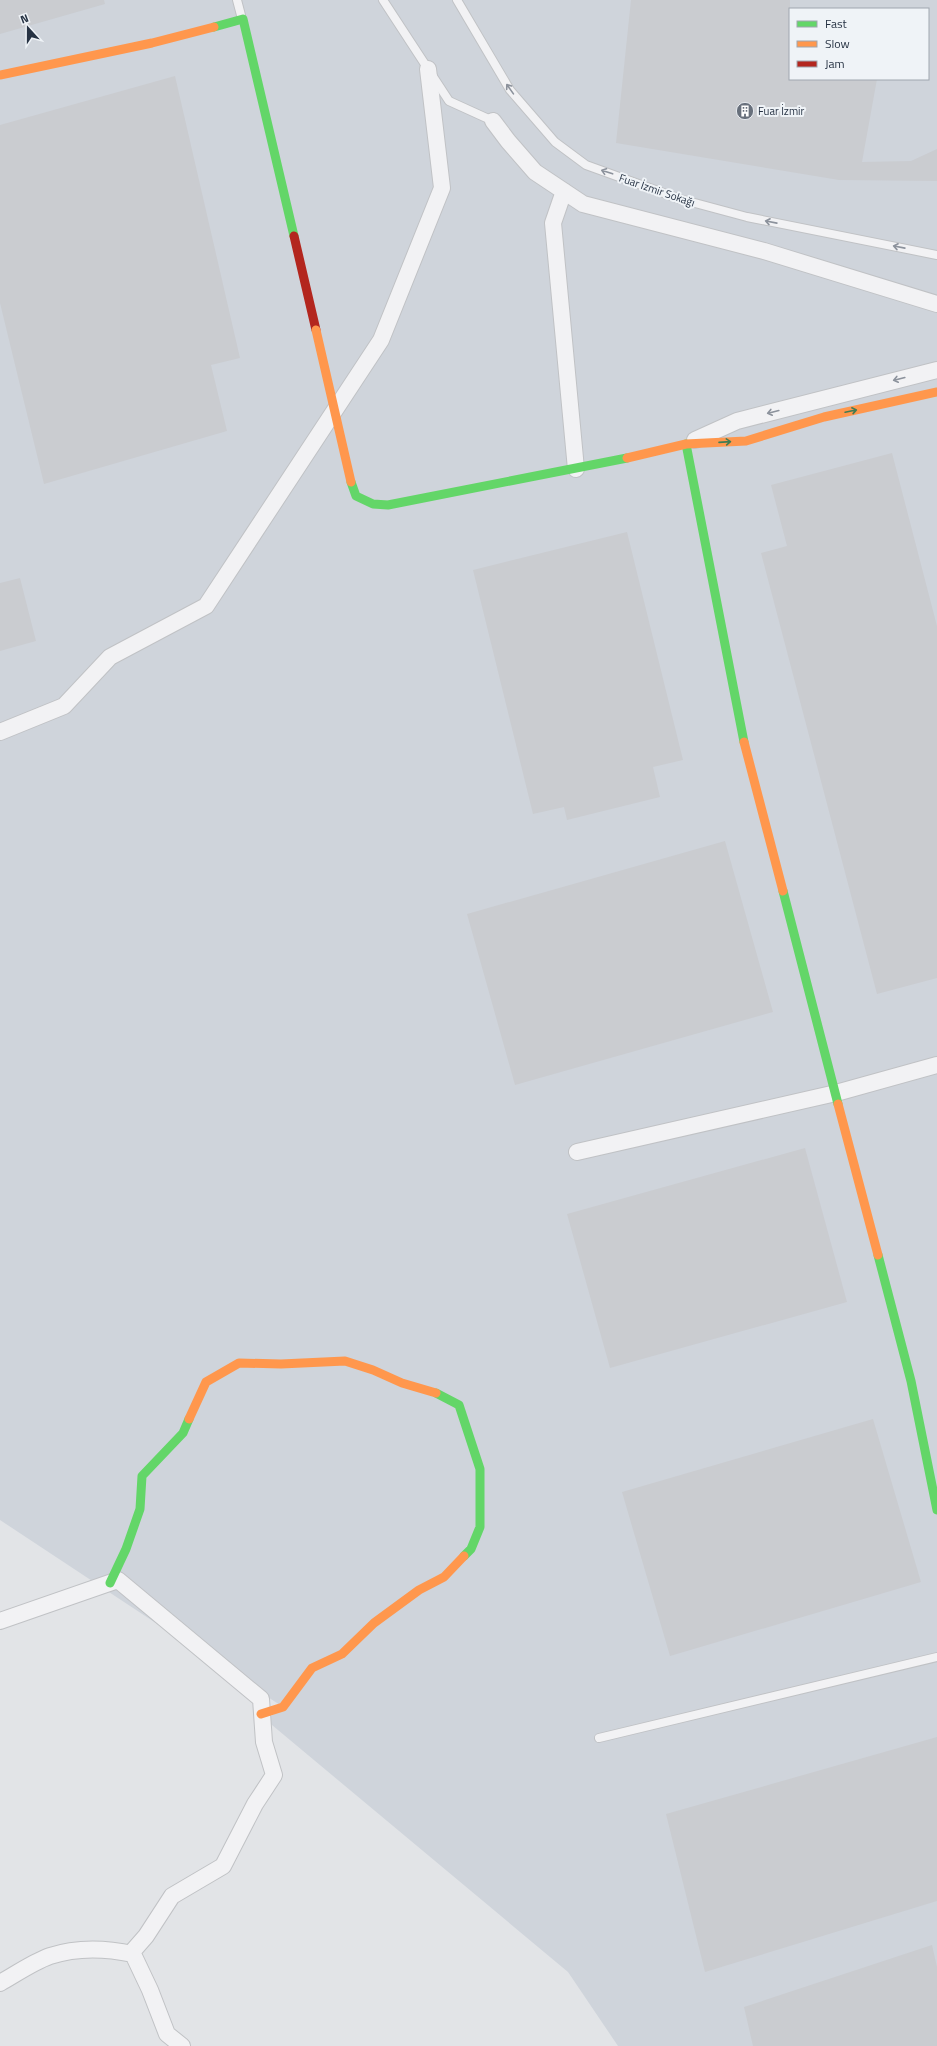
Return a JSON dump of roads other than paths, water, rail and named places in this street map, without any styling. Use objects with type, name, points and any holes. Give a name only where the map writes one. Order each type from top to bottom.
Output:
[{"type":"street","points":[[0,75],[152,43],[242,19],[351,482],[356,496],[373,504],[388,505],[576,469],[686,444],[746,441],[824,417],[937,392]]},
{"type":"street","points":[[0,732],[64,706],[110,657],[206,606],[381,340],[442,188],[428,69]]},
{"type":"street","points":[[493,121],[535,172],[584,204],[764,251],[937,304]]},
{"type":"street","points":[[564,191],[554,223],[576,469]]},
{"type":"street","points":[[686,444],[737,421],[937,370]]},
{"type":"street","points":[[686,444],[746,750],[911,1381],[937,1510]]},
{"type":"street","points":[[577,1152],[836,1093],[937,1065]]},
{"type":"street","points":[[110,1583],[126,1549],[140,1509],[142,1476],[183,1434],[206,1382],[239,1363],[281,1364],[345,1361],[373,1370],[402,1384],[438,1393],[459,1405],[480,1469],[480,1527],[471,1549],[444,1577],[419,1590],[374,1623],[342,1654],[312,1668],[283,1708],[261,1714]]},
{"type":"street","points":[[0,1621],[118,1580],[261,1699],[264,1742],[274,1775],[255,1804],[223,1866],[172,1896],[146,1936],[132,1952],[150,1990],[167,2034],[182,2046]]},
{"type":"street","points":[[0,1983],[49,1956],[87,1949],[114,1950],[133,1954]]},
{"type":"lane","points":[[238,0],[242,19]]},
{"type":"lane","points":[[383,0],[449,101],[493,121]]},
{"type":"lane","name":"Fuar İzmir Sokağı","points":[[457,0],[510,90],[555,142],[586,165],[680,199],[747,216],[937,255]]},
{"type":"lane","points":[[599,1738],[937,1657]]},
{"type":"place","name":"Fuar İzmir","points":[[745,111]]}]
